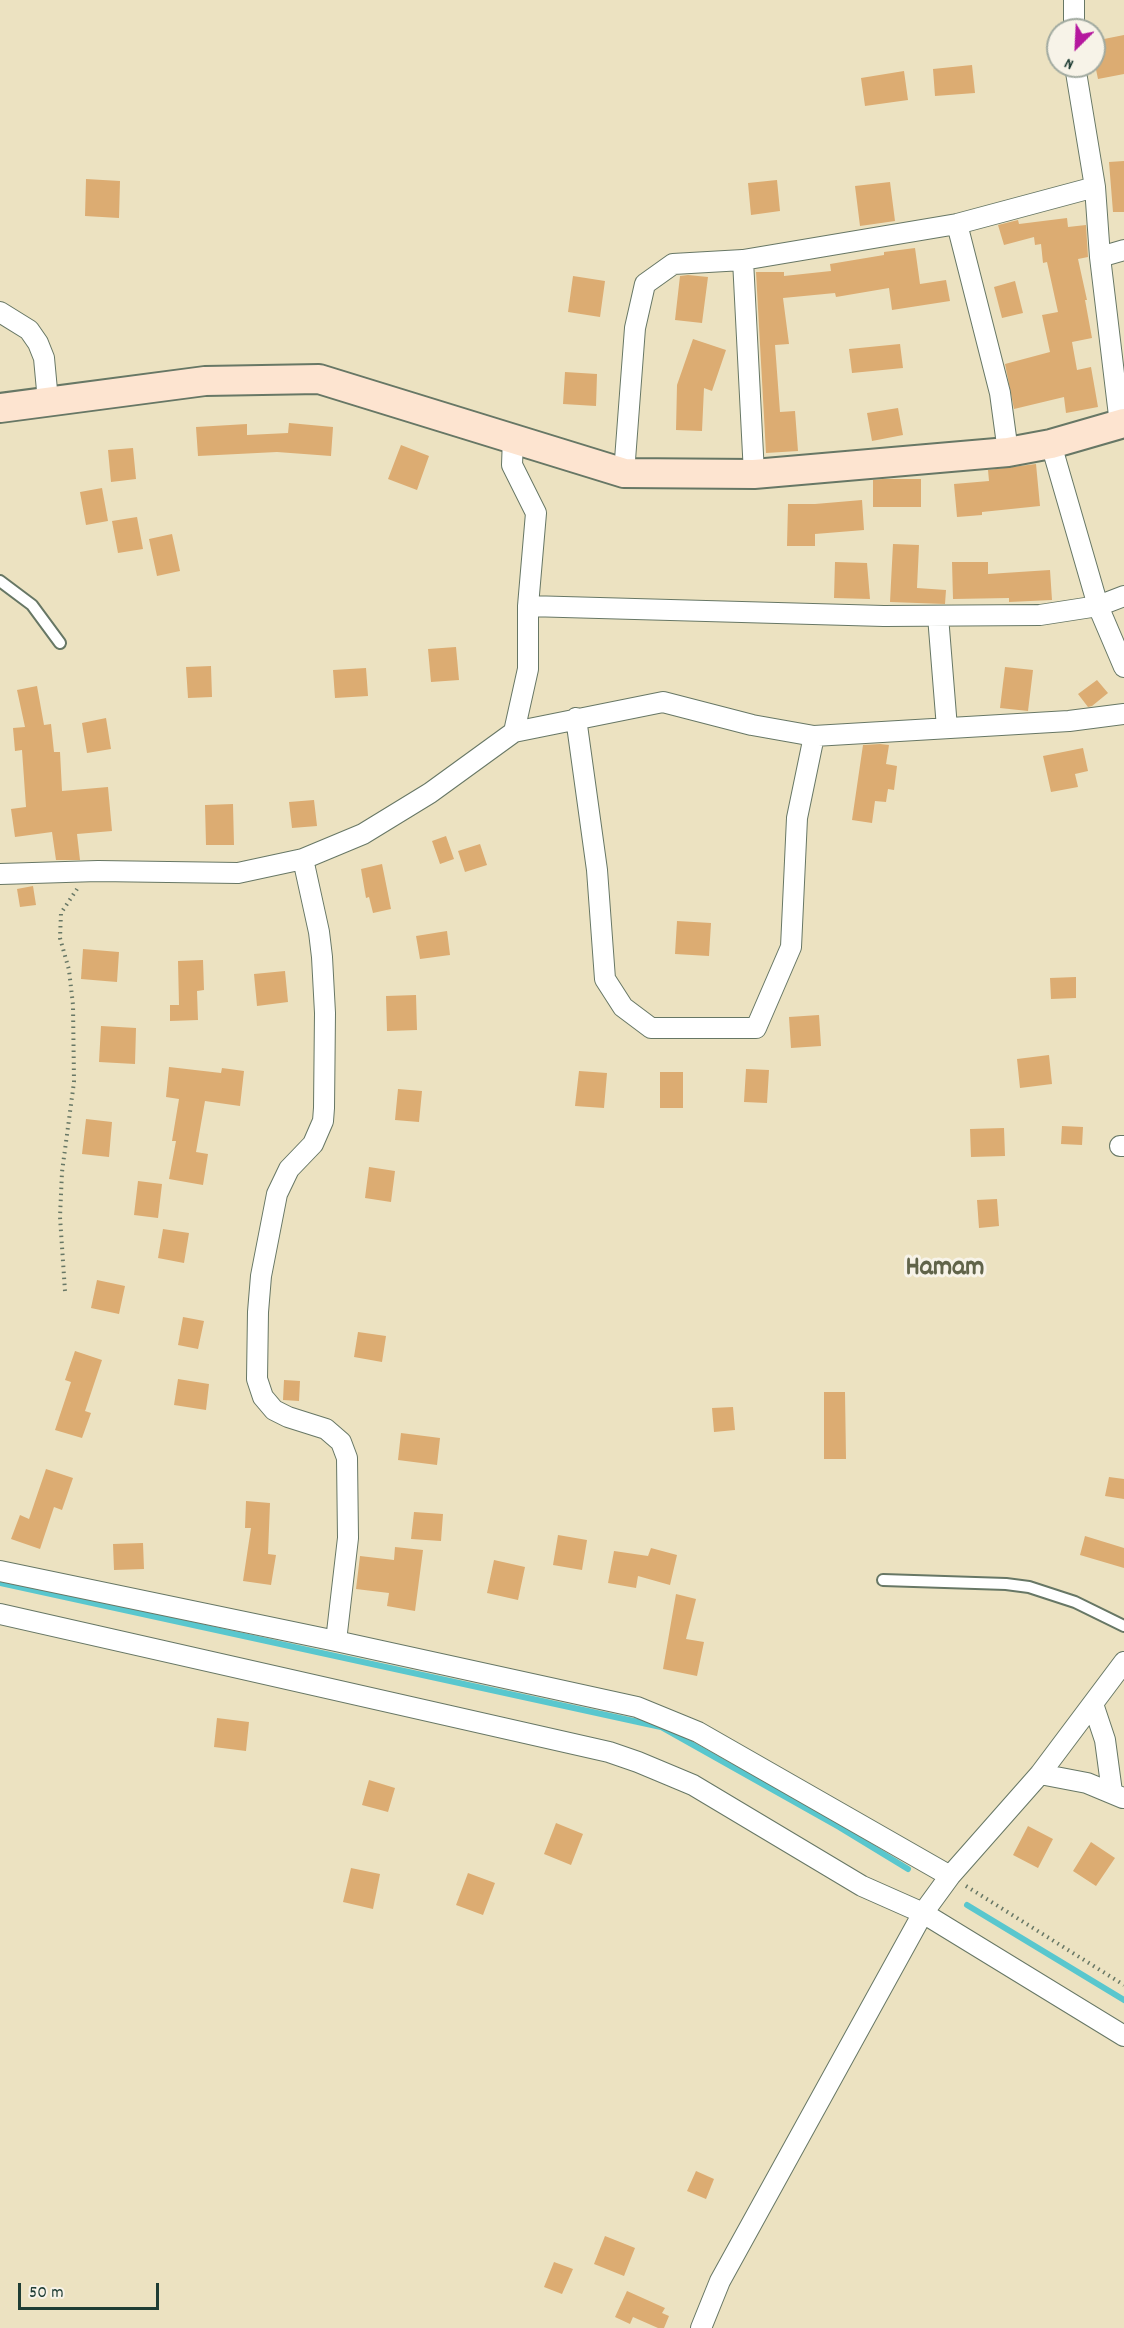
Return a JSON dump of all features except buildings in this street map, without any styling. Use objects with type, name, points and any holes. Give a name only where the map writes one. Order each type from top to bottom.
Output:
[{"type":"street","points":[[1074,0],[1074,18]]},
{"type":"street","points":[[0,408],[205,381],[319,379],[624,473],[754,474],[1008,452],[1051,444],[1122,423],[1100,256],[1095,187],[1077,78]]},
{"type":"street","points":[[624,473],[635,328],[645,284],[673,264],[743,260],[957,224],[1095,187]]},
{"type":"street","points":[[957,224],[1000,393],[1008,452]]},
{"type":"street","points":[[1100,256],[1124,250]]},
{"type":"street","points":[[743,260],[754,474]]},
{"type":"street","points":[[0,312],[29,330],[39,342],[44,358],[48,401]]},
{"type":"street","points":[[513,438],[512,465],[536,513],[528,606],[528,669],[514,732]]},
{"type":"street","points":[[1051,444],[1098,606],[1124,667]]},
{"type":"street","points":[[528,606],[884,616],[1040,615],[1098,606],[1124,596]]},
{"type":"street","points":[[938,616],[947,728]]},
{"type":"street","points":[[0,874],[98,871],[238,873],[303,859],[363,834],[430,794],[514,732],[663,702],[752,725],[814,736],[1069,721],[1124,714]]},
{"type":"street","points":[[576,718],[597,870],[605,979],[623,1006],[651,1028],[756,1028],[790,947],[797,818],[814,736]]},
{"type":"street","points":[[303,859],[319,932],[322,957],[325,1013],[323,1121],[313,1144],[289,1169],[277,1194],[261,1276],[257,1379],[263,1397],[274,1410],[326,1429],[341,1442],[347,1458],[348,1538],[336,1641]]},
{"type":"street","points":[[0,1571],[614,1701],[659,1714],[698,1732],[950,1876]]},
{"type":"street","points":[[0,1614],[580,1744],[628,1759],[693,1785],[862,1886],[923,1913],[1124,2036]]},
{"type":"street","points":[[701,2328],[720,2281],[923,1913],[950,1876],[1040,1774],[1124,1662]]},
{"type":"street","points":[[1093,1704],[1105,1740],[1118,1795]]},
{"type":"street","points":[[1040,1774],[1087,1783],[1118,1795]]},
{"type":"lane","points":[[0,581],[32,606],[60,643]]},
{"type":"lane","points":[[883,1580],[1006,1584],[1029,1587],[1076,1602],[1124,1626]]},
{"type":"path","points":[[65,1291],[60,1217],[62,1172],[74,1082],[73,1005],[69,970],[60,938],[61,914],[75,891],[98,871]]},
{"type":"path","points":[[950,1876],[1124,1985]]},
{"type":"waterway","points":[[0,1583],[661,1727],[839,1827],[908,1869]]},
{"type":"waterway","points":[[967,1905],[1124,2000]]},
{"type":"district","name":"Hamam","points":[[945,1270]]}]
